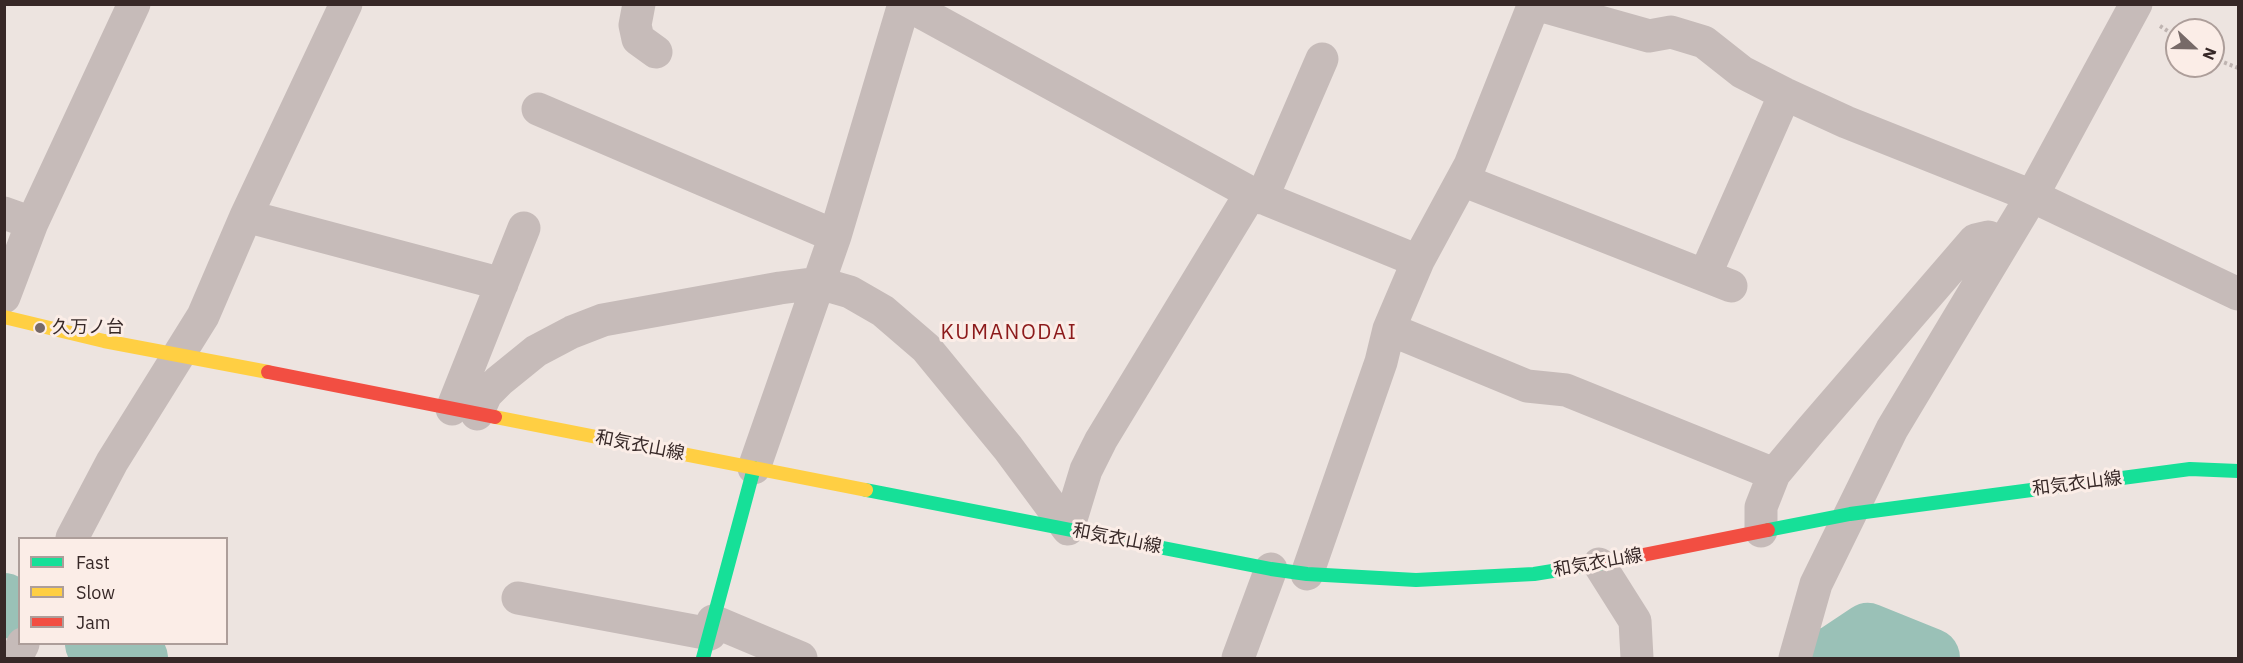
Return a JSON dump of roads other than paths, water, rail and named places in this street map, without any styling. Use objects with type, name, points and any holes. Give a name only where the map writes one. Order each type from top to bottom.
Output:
[{"type":"main road","name":"和気衣山線","points":[[4,317],[179,356],[1270,569],[1307,574],[1416,580],[1534,574],[1599,564],[1850,514],[2190,469],[2238,471]]},
{"type":"main road","points":[[708,638],[754,468]]},
{"type":"street","points":[[4,297],[18,218],[134,4]]},
{"type":"street","points":[[73,537],[112,462],[203,316],[246,216],[346,4]]},
{"type":"street","points":[[639,4],[635,25],[638,39],[656,52]]},
{"type":"street","points":[[754,468],[835,236],[905,4],[1256,196],[1418,261]]},
{"type":"street","points":[[1307,574],[1381,362],[1389,329],[1418,261],[1470,165],[1535,4],[1649,36],[1671,32],[1704,42],[1742,72],[1785,94],[1846,122],[2032,196],[2238,294]]},
{"type":"street","points":[[1795,658],[1816,584],[1892,429],[2032,196],[2136,4]]},
{"type":"street","points":[[1068,529],[1086,470],[1101,440],[1256,196],[1322,59]]},
{"type":"street","points":[[1462,180],[1718,281],[1785,94]]},
{"type":"street","points":[[538,109],[835,236]]},
{"type":"street","points":[[246,216],[502,284]]},
{"type":"street","points":[[464,412],[502,284],[524,228]]},
{"type":"street","points":[[1761,531],[1761,507],[1774,474],[1974,240],[1988,237],[2003,242]]},
{"type":"street","points":[[464,412],[537,351],[572,332],[603,320],[819,283],[850,292],[883,311],[926,348],[1008,448],[1068,529]]},
{"type":"street","points":[[1389,329],[1527,386],[1566,390],[1774,474]]},
{"type":"street","points":[[1599,564],[1635,621],[1637,658]]},
{"type":"street","points":[[1238,658],[1270,569]]},
{"type":"street","points":[[518,598],[801,658]]},
{"type":"waterway","points":[[4,603],[16,610]]},
{"type":"waterway","points":[[1826,658],[1835,655],[1868,633],[1930,658]]},
{"type":"waterway","points":[[98,645],[138,658]]},
{"type":"place","name":"久万ノ台","points":[[40,328]]},
{"type":"district","name":"KUMANODAI","points":[[1009,333]]}]
